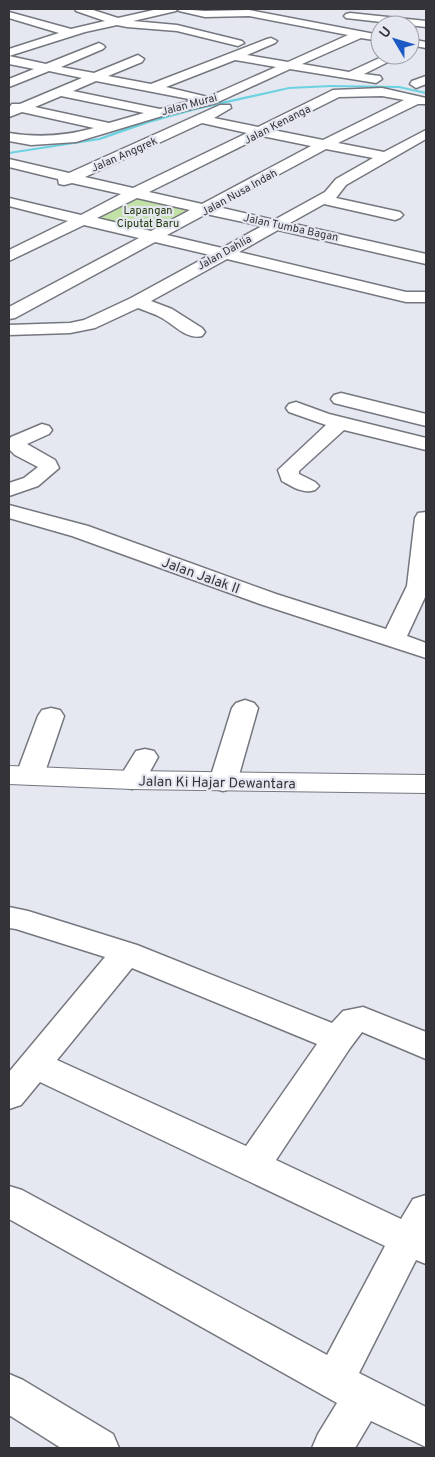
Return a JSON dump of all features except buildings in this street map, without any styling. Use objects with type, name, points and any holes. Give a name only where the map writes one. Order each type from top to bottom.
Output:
[{"type":"main road","name":"Jalan Ki Hajar Dewantara","points":[[20,775],[138,769],[223,782],[426,784]]},
{"type":"street","points":[[80,9],[116,21],[142,26],[177,28],[238,43]]},
{"type":"street","points":[[140,9],[151,13]]},
{"type":"street","points":[[9,53],[69,32],[172,9]]},
{"type":"street","points":[[184,9],[205,14],[249,12],[370,36]]},
{"type":"street","points":[[9,15],[69,32]]},
{"type":"street","points":[[338,15],[426,24]]},
{"type":"street","points":[[177,28],[206,20],[238,24]]},
{"type":"street","points":[[82,29],[106,35]]},
{"type":"street","name":"Jalan Murai","points":[[9,137],[31,141],[58,141],[211,100],[292,66],[360,34]]},
{"type":"street","points":[[153,88],[234,56],[270,36],[284,35]]},
{"type":"street","points":[[9,83],[99,47]]},
{"type":"street","points":[[234,56],[350,76],[382,84]]},
{"type":"street","points":[[13,109],[60,92],[138,59]]},
{"type":"street","points":[[9,60],[211,100]]},
{"type":"street","points":[[350,76],[374,65]]},
{"type":"street","name":"Jalan Kenanga","points":[[9,256],[262,132],[337,93],[382,84],[421,100]]},
{"type":"street","points":[[60,92],[158,113]]},
{"type":"street","name":"Jalan Nusa Indah","points":[[9,314],[206,210],[325,144],[421,100]]},
{"type":"street","name":"Jalan Anggrek","points":[[10,204],[239,102]]},
{"type":"street","points":[[13,109],[112,128]]},
{"type":"street","points":[[200,119],[387,156]]},
{"type":"street","name":"Jalan Dahlia","points":[[9,330],[70,328],[96,320],[137,302],[220,254],[330,195],[341,182],[426,134]]},
{"type":"street","points":[[408,145],[426,149]]},
{"type":"street","name":"Jalan Tumba Bagan","points":[[9,163],[206,210],[426,258]]},
{"type":"street","points":[[321,199],[394,215]]},
{"type":"street","points":[[10,204],[406,297],[426,296]]},
{"type":"street","points":[[137,302],[166,313],[196,332]]},
{"type":"street","points":[[341,399],[426,420]]},
{"type":"street","points":[[296,408],[340,423],[426,444]]},
{"type":"street","points":[[308,486],[289,477],[288,470],[340,423]]},
{"type":"street","points":[[9,490],[31,482],[48,469],[49,466],[22,451],[16,445],[18,441],[42,430]]},
{"type":"street","points":[[9,471],[31,482]]},
{"type":"street","name":"Jalan Jalak II","points":[[9,511],[80,532],[268,599],[426,651]]},
{"type":"street","points":[[393,639],[419,586],[426,518]]},
{"type":"street","points":[[223,782],[245,708]]},
{"type":"street","points":[[20,775],[51,716]]},
{"type":"street","points":[[9,918],[16,918],[126,953],[338,1039]]},
{"type":"street","points":[[9,1096],[126,953]]},
{"type":"street","points":[[253,1165],[351,1022],[357,1018],[363,1018],[426,1046]]},
{"type":"street","points":[[34,1064],[253,1165],[420,1232],[349,1388],[333,1448]]},
{"type":"street","points":[[9,1201],[349,1388],[426,1428]]},
{"type":"street","points":[[9,1393],[98,1448]]},
{"type":"green space","name":"Lapangan Ciputat Baru","points":[[137,196],[200,210],[152,235],[88,220]]},
{"type":"waterway","points":[[9,153],[100,139],[147,122],[195,109],[289,88],[331,86],[399,87],[426,93]]}]
